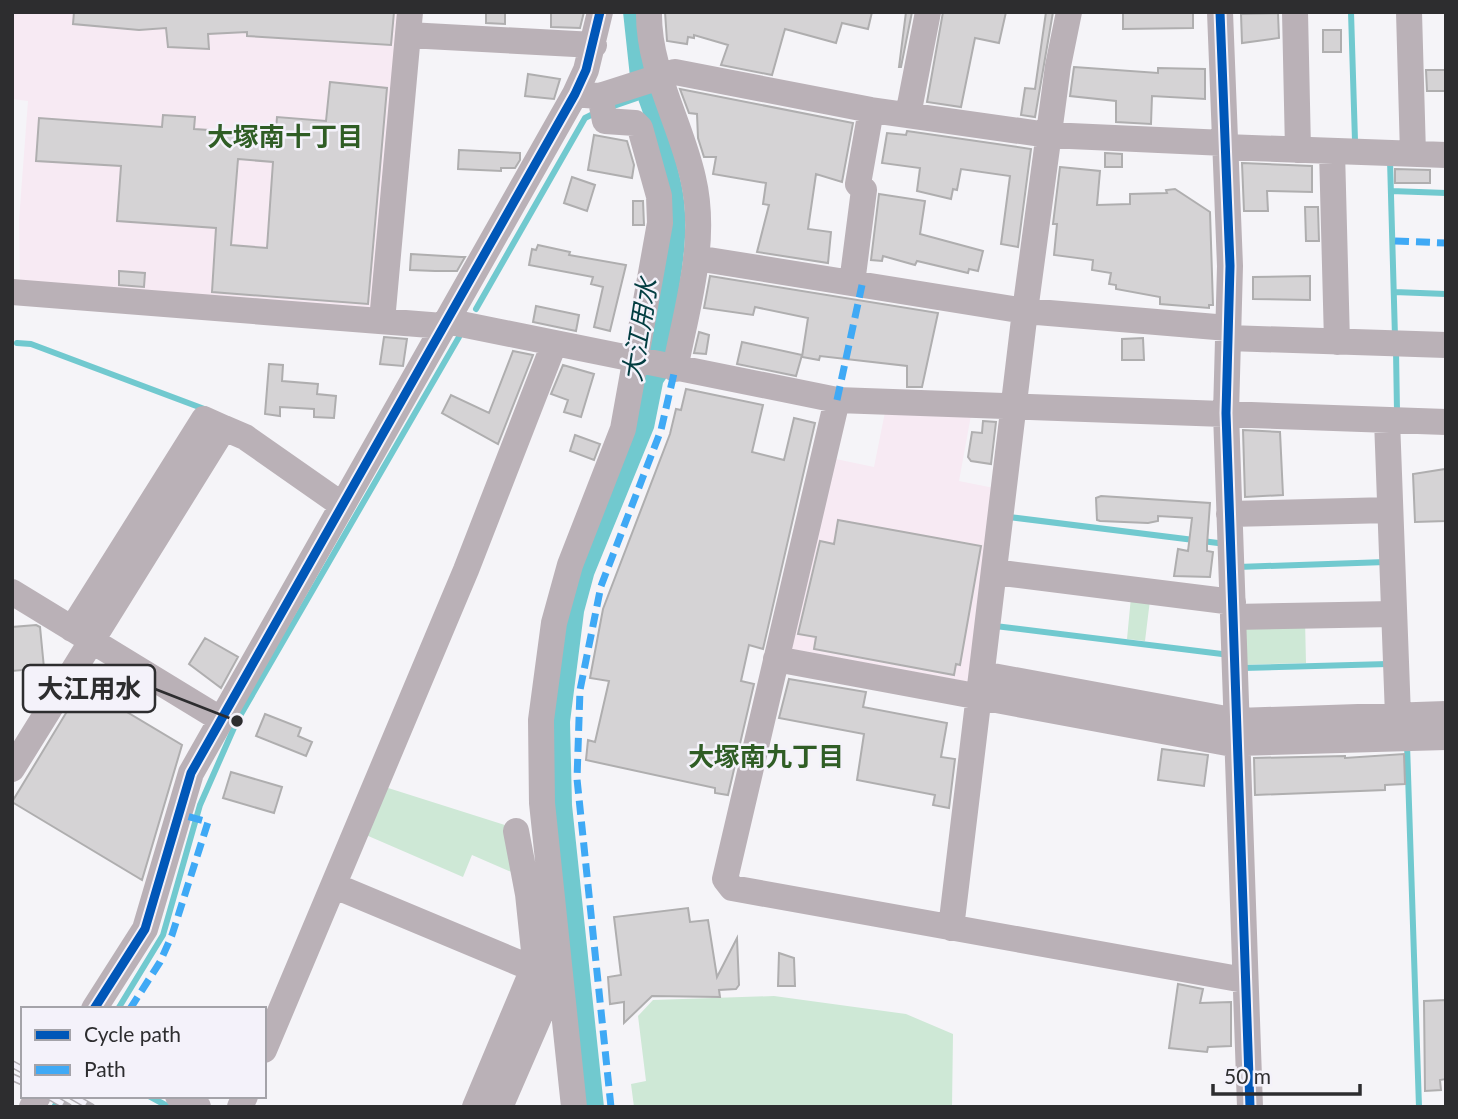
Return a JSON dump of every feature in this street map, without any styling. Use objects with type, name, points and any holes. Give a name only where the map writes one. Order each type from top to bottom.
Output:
[{"type":"street","points":[[574,1107],[542,803],[541,720],[554,623],[581,535],[623,429],[639,362],[658,246],[659,196],[640,128],[635,123],[605,121],[595,102],[594,45],[600,12]]},
{"type":"street","points":[[649,12],[659,77],[694,179],[699,231],[673,369]]},
{"type":"street","points":[[908,115],[928,12]]},
{"type":"street","points":[[951,928],[1012,407],[1048,135],[1069,12]]},
{"type":"street","points":[[1220,12],[1230,266],[1226,413],[1250,1107]]},
{"type":"street","points":[[1295,12],[1298,150]]},
{"type":"street","points":[[1409,12],[1413,154]]},
{"type":"street","points":[[382,321],[409,24],[594,45]]},
{"type":"street","points":[[95,1007],[145,929],[191,773],[220,719],[445,323],[595,102],[626,88],[675,72],[871,110],[1048,135],[1298,150],[1446,155]]},
{"type":"street","points":[[852,283],[864,190],[858,184],[871,110]]},
{"type":"street","points":[[1332,151],[1337,342]]},
{"type":"street","points":[[696,258],[1025,311],[1337,342],[1446,345]]},
{"type":"street","points":[[12,292],[382,321],[445,323],[836,400],[1446,422]]},
{"type":"street","points":[[266,1046],[466,570],[554,344]]},
{"type":"street","points":[[836,400],[725,879],[732,888],[1244,980]]},
{"type":"street","points":[[1387,420],[1398,716]]},
{"type":"street","points":[[12,769],[82,636],[224,428],[245,437],[342,505]]},
{"type":"street","points":[[1229,514],[1390,510]]},
{"type":"street","points":[[994,572],[1233,610],[1394,614]]},
{"type":"street","points":[[12,592],[220,719]]},
{"type":"street","points":[[776,659],[981,685],[1238,737],[1446,737]]},
{"type":"street","points":[[1238,737],[1398,716],[1446,714]]},
{"type":"street","points":[[500,1107],[543,1008],[534,969],[528,894],[516,831]]},
{"type":"street","points":[[335,886],[534,969]]},
{"type":"street","points":[[475,1107],[534,969]]},
{"type":"street","points":[[182,1098],[198,1107]]},
{"type":"street","points":[[12,1102],[19,1107]]},
{"type":"shaded area","points":[[12,12],[400,12],[373,308],[20,285],[19,220],[28,101],[12,99]]},
{"type":"shaded area","points":[[885,412],[971,415],[959,481],[994,488],[969,682],[787,648],[831,458],[874,467]]},
{"type":"green space","points":[[1131,597],[1150,600],[1145,641],[1127,639]]},
{"type":"green space","points":[[1305,620],[1306,663],[1241,665],[1244,622]]},
{"type":"green space","points":[[385,787],[508,826],[516,874],[472,855],[463,877],[366,835]]},
{"type":"green space","points":[[774,996],[906,1014],[953,1034],[952,1107],[634,1107],[631,1084],[646,1081],[638,1016],[653,1000]]},
{"type":"water","points":[[623,12],[637,12],[642,57],[682,187],[685,234],[667,377],[663,383],[654,428],[594,575],[584,612],[570,722],[572,805],[604,1107],[579,1107],[545,777],[557,627],[629,431],[657,152],[630,77]]},
{"type":"building","points":[[74,12],[394,12],[391,45],[247,36],[247,32],[208,34],[209,49],[168,47],[166,28],[139,30],[73,24]]},
{"type":"building","points":[[486,12],[505,12],[505,24],[486,23]]},
{"type":"building","points":[[551,12],[584,12],[580,28],[551,27]]},
{"type":"building","points":[[665,12],[872,12],[868,29],[842,23],[836,43],[785,29],[772,75],[721,65],[728,45],[694,35],[694,38],[688,37],[687,44],[667,41]]},
{"type":"building","points":[[906,12],[912,12],[899,67]]},
{"type":"building","points":[[943,12],[1006,12],[999,43],[975,38],[961,107],[927,102]]},
{"type":"building","points":[[1046,12],[1053,12],[1035,117],[1021,115],[1025,88],[1035,89]]},
{"type":"building","points":[[1123,12],[1193,12],[1193,28],[1123,29]]},
{"type":"building","points":[[1278,13],[1279,38],[1242,43],[1241,14]]},
{"type":"building","points":[[1323,30],[1341,30],[1341,52],[1323,52]]},
{"type":"building","points":[[1074,67],[1158,73],[1158,68],[1205,69],[1205,99],[1152,96],[1151,124],[1116,122],[1116,101],[1070,96]]},
{"type":"building","points":[[1426,70],[1446,70],[1446,91],[1427,91]]},
{"type":"building","points":[[528,74],[560,79],[554,99],[525,96]]},
{"type":"building","points":[[330,82],[387,88],[368,304],[212,292],[216,228],[117,221],[121,166],[36,161],[39,118],[162,127],[163,115],[195,117],[194,129],[240,132],[239,141],[275,144],[277,117],[326,121]],"holes":[[[238,159],[273,162],[267,248],[231,245]]]},
{"type":"building","points":[[680,89],[853,123],[842,182],[816,174],[808,229],[831,232],[828,263],[757,252],[769,205],[763,204],[766,183],[713,174],[716,157],[704,157],[698,138],[697,114],[689,113]]},
{"type":"building","points":[[907,131],[1031,149],[1018,247],[1001,244],[1010,176],[961,169],[957,190],[953,189],[951,199],[917,191],[920,168],[882,163],[887,133],[906,135]]},
{"type":"building","points":[[594,135],[627,141],[634,165],[632,178],[588,170]]},
{"type":"building","points":[[459,150],[520,153],[520,160],[515,168],[501,168],[501,171],[458,169]]},
{"type":"building","points":[[1105,153],[1122,154],[1122,167],[1105,167]]},
{"type":"building","points":[[1242,163],[1312,166],[1312,192],[1267,191],[1268,211],[1244,211]]},
{"type":"building","points":[[1060,167],[1100,171],[1097,205],[1130,204],[1130,194],[1167,193],[1166,190],[1175,189],[1210,212],[1213,305],[1209,305],[1209,308],[1160,304],[1160,297],[1116,289],[1116,285],[1109,284],[1111,273],[1092,270],[1093,260],[1054,255],[1057,224],[1053,224]]},
{"type":"building","points":[[1395,169],[1430,170],[1430,183],[1395,183]]},
{"type":"building","points":[[572,177],[595,185],[587,211],[564,203]]},
{"type":"building","points":[[879,194],[925,201],[920,234],[983,251],[978,271],[969,269],[968,273],[917,261],[915,265],[883,256],[882,261],[871,260]]},
{"type":"building","points":[[633,201],[643,201],[644,225],[633,225]]},
{"type":"building","points":[[1305,207],[1318,207],[1319,241],[1306,241]]},
{"type":"building","points":[[538,245],[570,252],[569,255],[626,265],[610,331],[594,327],[603,287],[591,284],[593,277],[529,265],[532,249],[536,250]]},
{"type":"building","points":[[411,254],[465,257],[457,271],[410,270]]},
{"type":"building","points":[[119,271],[145,273],[144,287],[119,285]]},
{"type":"building","points":[[710,276],[938,313],[922,387],[907,387],[907,366],[820,356],[819,360],[802,357],[808,318],[755,307],[753,315],[704,308]]},
{"type":"building","points":[[1310,276],[1310,300],[1253,299],[1253,277]]},
{"type":"building","points":[[536,306],[579,315],[576,331],[533,322]]},
{"type":"building","points":[[699,332],[709,335],[706,354],[694,353]]},
{"type":"building","points":[[384,337],[407,339],[403,366],[380,364]]},
{"type":"building","points":[[1143,338],[1144,360],[1122,360],[1122,339]]},
{"type":"building","points":[[742,342],[802,355],[796,376],[737,364]]},
{"type":"building","points":[[513,351],[533,355],[498,444],[442,413],[451,395],[489,413]]},
{"type":"building","points":[[269,364],[283,365],[282,381],[318,384],[317,394],[336,396],[334,418],[314,417],[314,409],[280,407],[280,416],[265,414]]},
{"type":"building","points":[[563,365],[594,374],[581,417],[564,412],[568,400],[551,394]]},
{"type":"building","points":[[686,389],[763,405],[752,452],[784,460],[794,418],[815,423],[763,649],[749,645],[741,681],[754,684],[728,795],[715,793],[715,788],[586,760],[588,740],[595,742],[609,681],[590,678],[603,609],[670,434],[676,409],[681,410]]},
{"type":"building","points":[[983,421],[996,422],[991,464],[971,461],[968,457],[972,432],[982,433]]},
{"type":"building","points":[[1243,430],[1280,432],[1283,495],[1245,497]]},
{"type":"building","points":[[575,435],[600,444],[594,460],[570,451]]},
{"type":"building","points":[[1445,469],[1446,521],[1415,522],[1413,474]]},
{"type":"building","points":[[1101,496],[1210,503],[1207,551],[1213,552],[1210,577],[1174,576],[1178,549],[1188,551],[1192,518],[1158,516],[1158,521],[1148,523],[1100,521],[1097,520],[1096,498]]},
{"type":"building","points":[[838,520],[981,546],[960,665],[956,664],[954,675],[814,649],[816,637],[798,634],[820,541],[834,544]]},
{"type":"building","points":[[12,627],[40,627],[44,668],[12,671]]},
{"type":"building","points":[[205,638],[238,657],[221,688],[189,664]]},
{"type":"building","points":[[789,679],[866,692],[863,707],[947,723],[941,757],[955,759],[949,808],[933,805],[935,795],[857,780],[864,734],[779,718]]},
{"type":"building","points":[[83,685],[119,704],[117,706],[182,745],[142,880],[12,802]]},
{"type":"building","points":[[265,714],[301,728],[298,736],[312,742],[306,756],[256,736]]},
{"type":"building","points":[[1162,749],[1208,755],[1204,786],[1158,780]]},
{"type":"building","points":[[1404,754],[1405,784],[1385,785],[1385,790],[1255,795],[1254,758],[1345,758]]},
{"type":"building","points":[[231,772],[282,787],[274,813],[223,798]]},
{"type":"building","points":[[688,908],[690,922],[708,920],[717,977],[737,938],[739,985],[736,989],[719,990],[720,997],[652,996],[624,1023],[624,1002],[610,1004],[608,977],[621,975],[614,917]]},
{"type":"building","points":[[779,953],[794,958],[795,986],[778,986]]},
{"type":"building","points":[[1178,984],[1203,989],[1200,1003],[1231,1002],[1231,1046],[1208,1047],[1207,1052],[1169,1048]]},
{"type":"building","points":[[1446,1000],[1446,1079],[1440,1080],[1441,1090],[1425,1091],[1424,1001]]},
{"type":"waterway","points":[[1351,12],[1355,141]]},
{"type":"waterway","name":"大江用水","points":[[608,108],[637,98]]},
{"type":"waterway","name":"大江用水","points":[[476,309],[585,118],[597,112]]},
{"type":"waterway","points":[[1390,160],[1395,337]]},
{"type":"waterway","points":[[1391,191],[1446,193]]},
{"type":"waterway","points":[[1394,292],[1446,294]]},
{"type":"waterway","name":"大江用水","points":[[119,1007],[163,935],[200,805],[237,721],[459,337]]},
{"type":"waterway","points":[[17,343],[31,344],[207,410]]},
{"type":"waterway","points":[[1396,350],[1397,412]]},
{"type":"waterway","points":[[1009,517],[1218,543]]},
{"type":"waterway","points":[[1238,567],[1386,562]]},
{"type":"waterway","points":[[995,626],[1222,654]]},
{"type":"waterway","points":[[1243,668],[1388,664]]},
{"type":"waterway","points":[[1407,744],[1419,1107]]},
{"type":"waterway","name":"大江用水","points":[[54,1107],[60,1098]]},
{"type":"waterway","points":[[153,1098],[169,1107]]},
{"type":"railway","points":[[12,1064],[21,1069]]},
{"type":"railway","points":[[12,1077],[21,1081]]},
{"type":"railway","points":[[52,1098],[68,1107]]},
{"type":"railway","points":[[75,1098],[91,1107]]},
{"type":"marked path","points":[[1395,241],[1446,243]]},
{"type":"marked path","points":[[837,400],[862,285]]},
{"type":"marked path","points":[[611,1107],[577,779],[580,690],[601,586],[661,430],[675,369]]},
{"type":"marked path","points":[[131,1007],[160,962],[172,935],[208,822],[179,814]]},
{"type":"cycle path","points":[[95,1007],[145,929],[191,773],[575,94],[586,70],[600,12]]},
{"type":"cycle path","points":[[1220,12],[1230,266],[1226,413],[1250,1107]]},
{"type":"place","name":"大江用水","points":[[237,721]]},
{"type":"district","name":"大塚南十丁目","points":[[285,137]]},
{"type":"district","name":"大塚南九丁目","points":[[766,757]]}]
